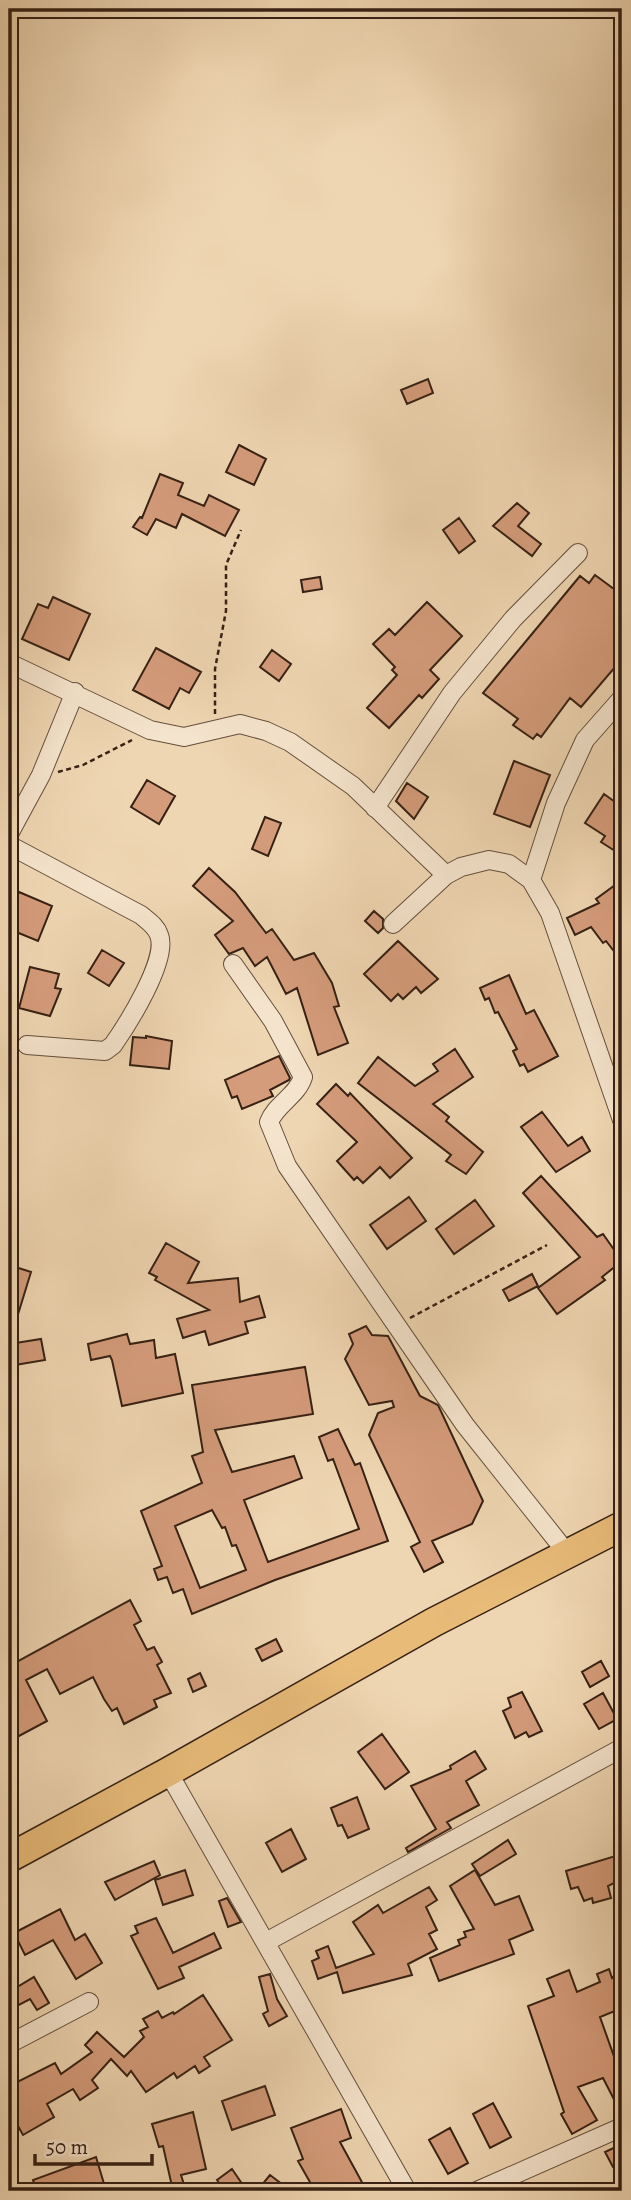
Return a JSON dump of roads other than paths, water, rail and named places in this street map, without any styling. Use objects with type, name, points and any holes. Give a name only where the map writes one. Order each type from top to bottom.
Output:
[{"type":"main road","points":[[9,1841],[161,1760],[427,1609],[622,1511]]},
{"type":"main road","points":[[9,1858],[434,1622],[622,1526]]},
{"type":"street","points":[[375,808],[452,693],[513,619],[578,553]]},
{"type":"street","points":[[9,663],[75,692],[150,730],[184,737],[216,732],[240,724],[266,731],[290,742],[354,786],[446,875]]},
{"type":"street","points":[[9,834],[41,775],[75,692]]},
{"type":"street","points":[[531,880],[556,803],[585,740],[622,698]]},
{"type":"street","points":[[9,845],[141,915],[152,924],[160,937],[159,954],[148,985],[113,1045],[105,1051],[27,1045]]},
{"type":"street","points":[[394,924],[446,875],[461,867],[489,860],[509,864],[531,880],[554,925],[622,1120]]},
{"type":"street","points":[[233,964],[273,1021],[303,1077],[296,1090],[272,1113],[269,1122],[270,1132],[287,1166],[465,1425],[559,1543]]},
{"type":"street","points":[[266,1942],[622,1748]]},
{"type":"street","points":[[168,1772],[408,2191]]},
{"type":"street","points":[[9,2044],[89,2002]]},
{"type":"street","points":[[477,2191],[622,2127]]}]
